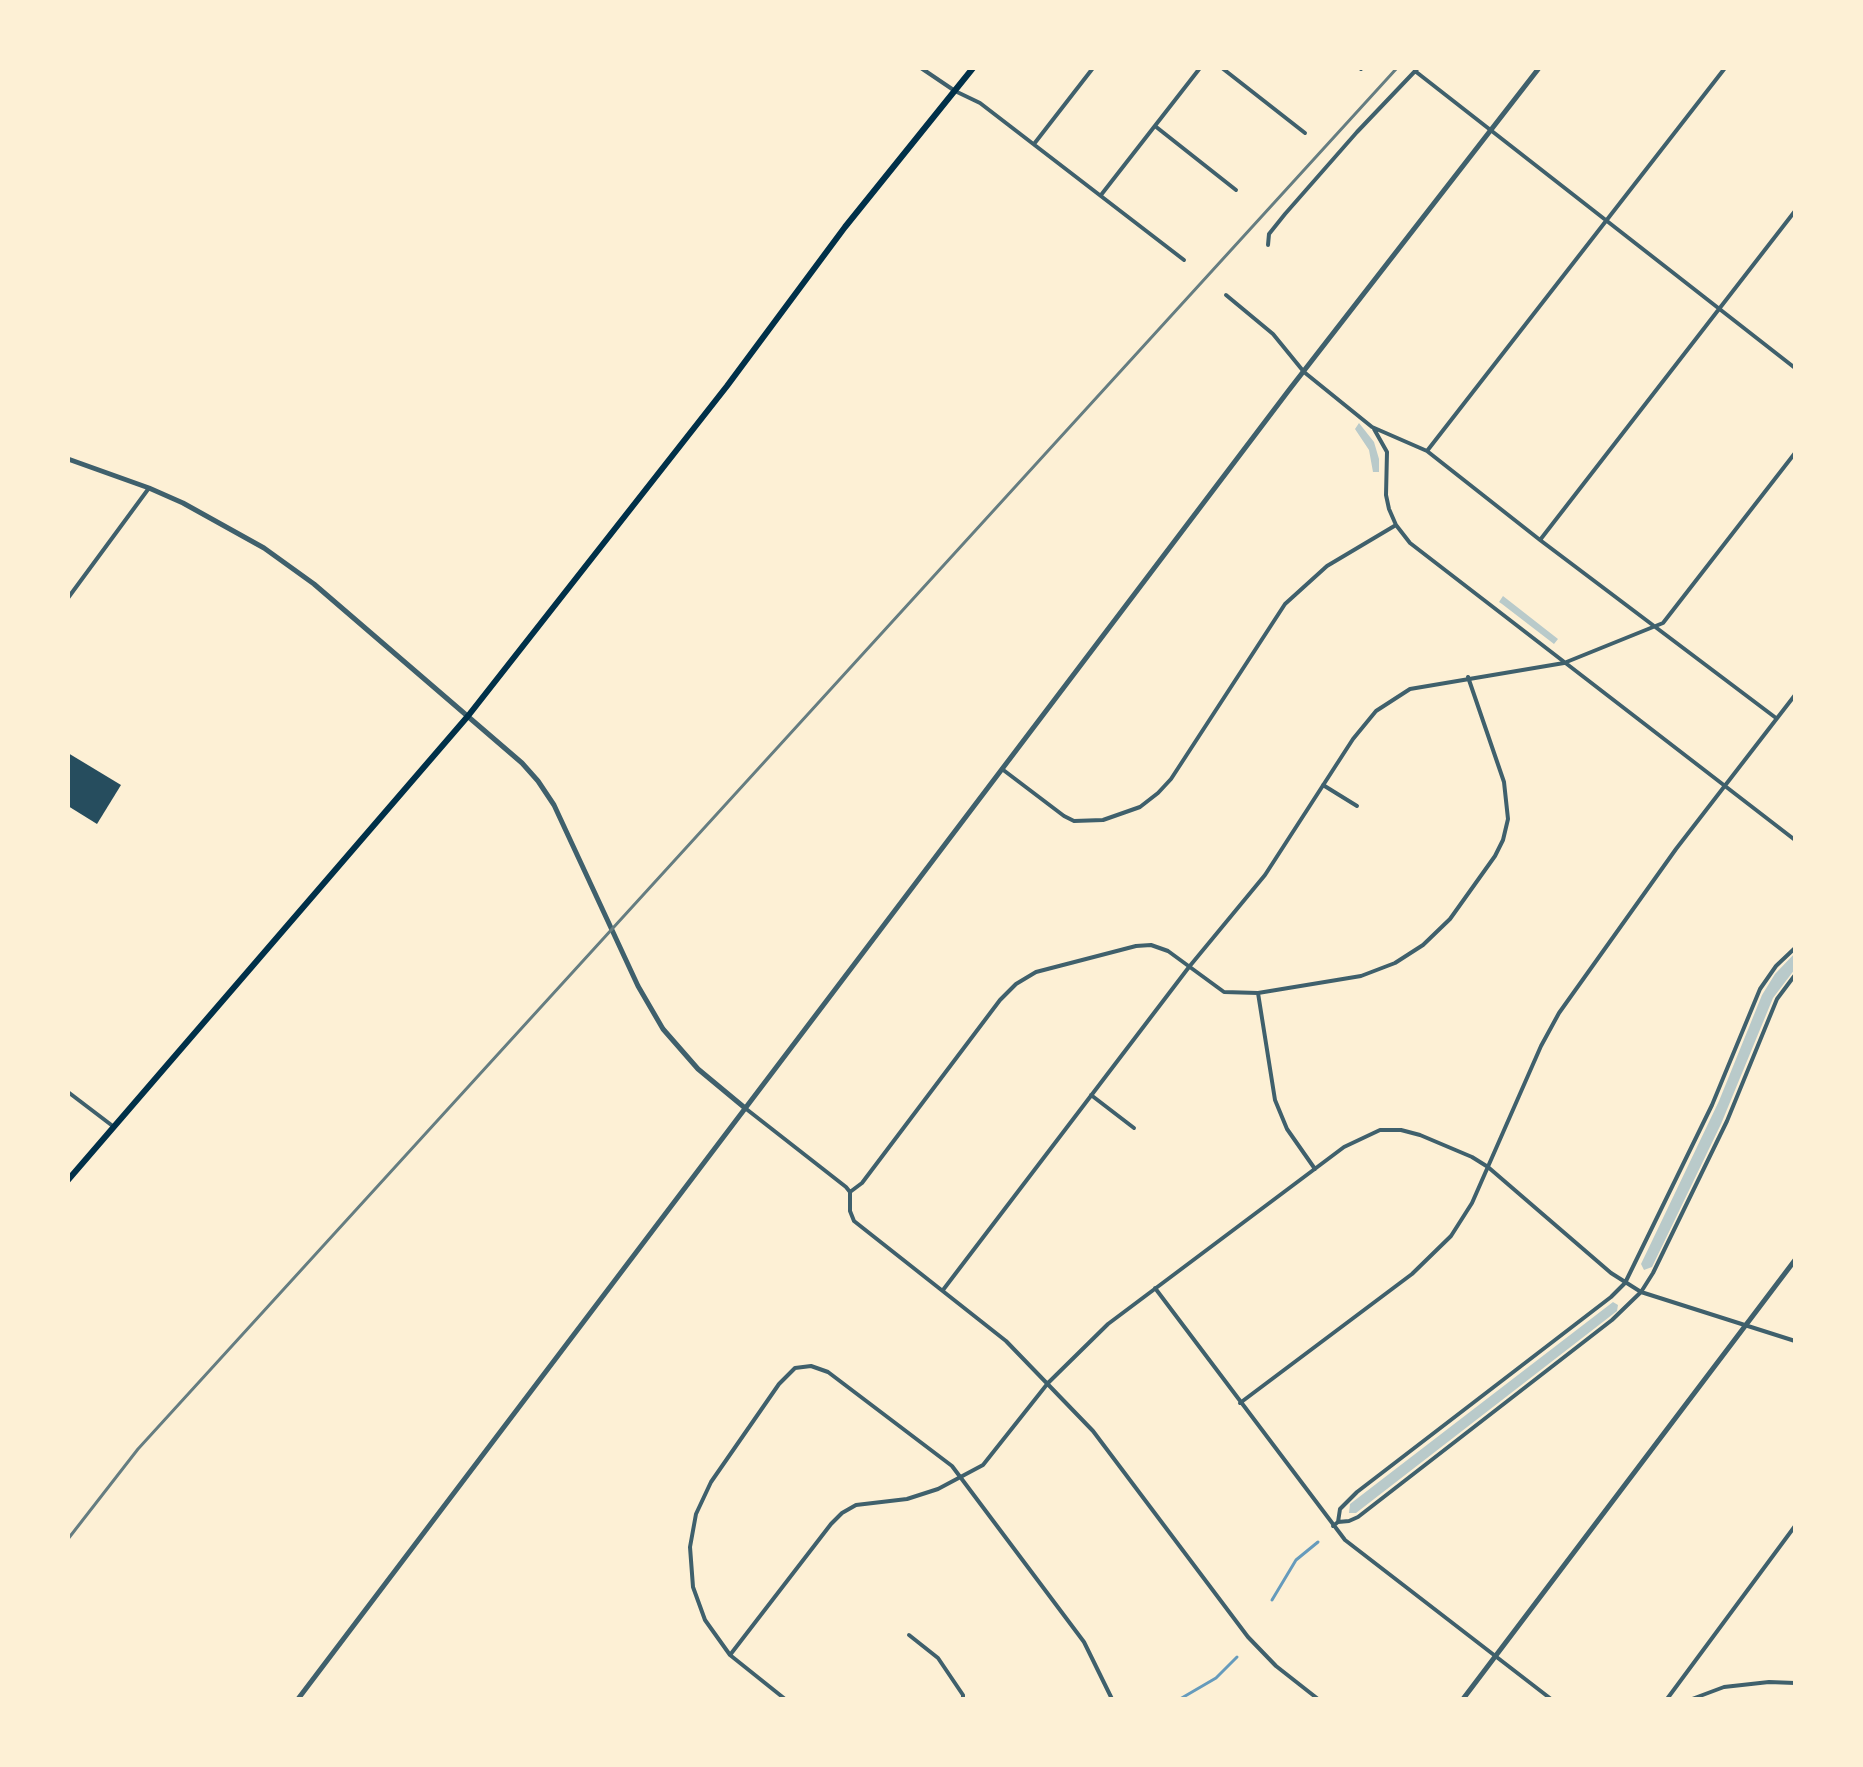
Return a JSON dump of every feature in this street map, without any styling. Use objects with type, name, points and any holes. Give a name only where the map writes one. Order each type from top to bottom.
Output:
[{"type":"main road","points":[[68,1180],[468,716],[727,386],[845,227],[973,68]]},
{"type":"street","points":[[921,68],[955,91],[980,103],[1184,260]]},
{"type":"street","points":[[1034,144],[1093,68]]},
{"type":"street","points":[[1101,195],[1200,68]]},
{"type":"street","points":[[1222,68],[1305,133]]},
{"type":"street","points":[[298,1699],[1304,372],[1539,68]]},
{"type":"street","points":[[1427,451],[1725,68]]},
{"type":"street","points":[[1268,245],[1269,234],[1285,214],[1416,70],[1489,132],[1795,368]]},
{"type":"street","points":[[1155,126],[1236,190]]},
{"type":"street","points":[[1540,540],[1795,211]]},
{"type":"street","points":[[1226,295],[1273,334],[1304,372],[1372,427],[1427,451],[1777,719]]},
{"type":"street","points":[[1372,427],[1387,452],[1386,495],[1396,525],[1410,543],[1795,840]]},
{"type":"street","points":[[943,1290],[1189,967],[1265,875],[1361,727],[1387,701],[1410,689],[1564,663],[1663,623],[1795,453]]},
{"type":"street","points":[[68,459],[149,488],[222,523],[264,548],[314,584],[522,763],[554,805],[638,986],[663,1029],[706,1077],[841,1182],[850,1192],[850,1211],[854,1221],[997,1332],[1048,1383],[1093,1431],[1248,1637],[1276,1666],[1318,1699]]},
{"type":"street","points":[[68,598],[149,488]]},
{"type":"street","points":[[1002,769],[1074,821],[1103,820],[1140,807],[1171,779],[1285,604],[1327,566],[1396,525]]},
{"type":"street","points":[[850,1192],[862,1183],[994,1007],[1016,984],[1036,972],[1142,945],[1156,946],[1168,951],[1224,992],[1258,993],[1361,976],[1395,963],[1423,945],[1440,930],[1495,856],[1508,819],[1506,792],[1468,677]]},
{"type":"street","points":[[1240,1403],[1426,1263],[1460,1224],[1559,1013],[1676,849],[1795,695]]},
{"type":"street","points":[[1323,785],[1357,806]]},
{"type":"street","points":[[1335,1524],[1340,1509],[1357,1492],[1611,1297],[1625,1283],[1707,1117],[1760,989],[1776,966],[1795,948]]},
{"type":"street","points":[[1335,1524],[1358,1517],[1612,1320],[1641,1292],[1727,1121],[1777,999],[1795,975]]},
{"type":"street","points":[[1258,993],[1275,1100],[1287,1129],[1315,1169]]},
{"type":"street","points":[[68,1092],[114,1127]]},
{"type":"street","points":[[1091,1095],[1134,1128]]},
{"type":"street","points":[[730,1655],[842,1513],[856,1505],[907,1499],[938,1489],[983,1465],[1048,1383],[1108,1324],[1351,1142],[1370,1133],[1387,1129],[1420,1135],[1472,1157],[1488,1167],[1625,1283],[1641,1292],[1795,1341]]},
{"type":"street","points":[[1463,1699],[1795,1260]]},
{"type":"street","points":[[1155,1288],[1240,1403],[1361,1554],[1551,1699]]},
{"type":"street","points":[[785,1699],[730,1655],[705,1620],[693,1587],[690,1547],[696,1514],[711,1482],[779,1384],[795,1368],[811,1366],[828,1372],[952,1466],[1084,1642],[1112,1699]]},
{"type":"street","points":[[1667,1699],[1795,1526]]},
{"type":"street","points":[[909,1635],[938,1658],[963,1699]]},
{"type":"street","points":[[1692,1699],[1724,1687],[1769,1682],[1795,1683]]},
{"type":"shaded area","points":[[1359,423],[1374,442],[1379,472],[1373,472],[1369,450],[1355,429]]},
{"type":"shaded area","points":[[1503,596],[1558,639],[1554,644],[1499,602]]},
{"type":"shaded area","points":[[1795,953],[1795,969],[1773,998],[1721,1124],[1652,1267],[1644,1270],[1641,1264],[1719,1101],[1762,995],[1775,974]]},
{"type":"shaded area","points":[[1613,1302],[1618,1305],[1617,1311],[1356,1513],[1349,1513],[1350,1504]]},
{"type":"building","points":[[68,753],[121,785],[97,824],[68,806]]},
{"type":"waterway","points":[[1272,1600],[1296,1560],[1318,1542]]},
{"type":"waterway","points":[[1180,1699],[1216,1678],[1237,1657]]},
{"type":"railway","points":[[68,1539],[138,1449],[1397,68]]}]
